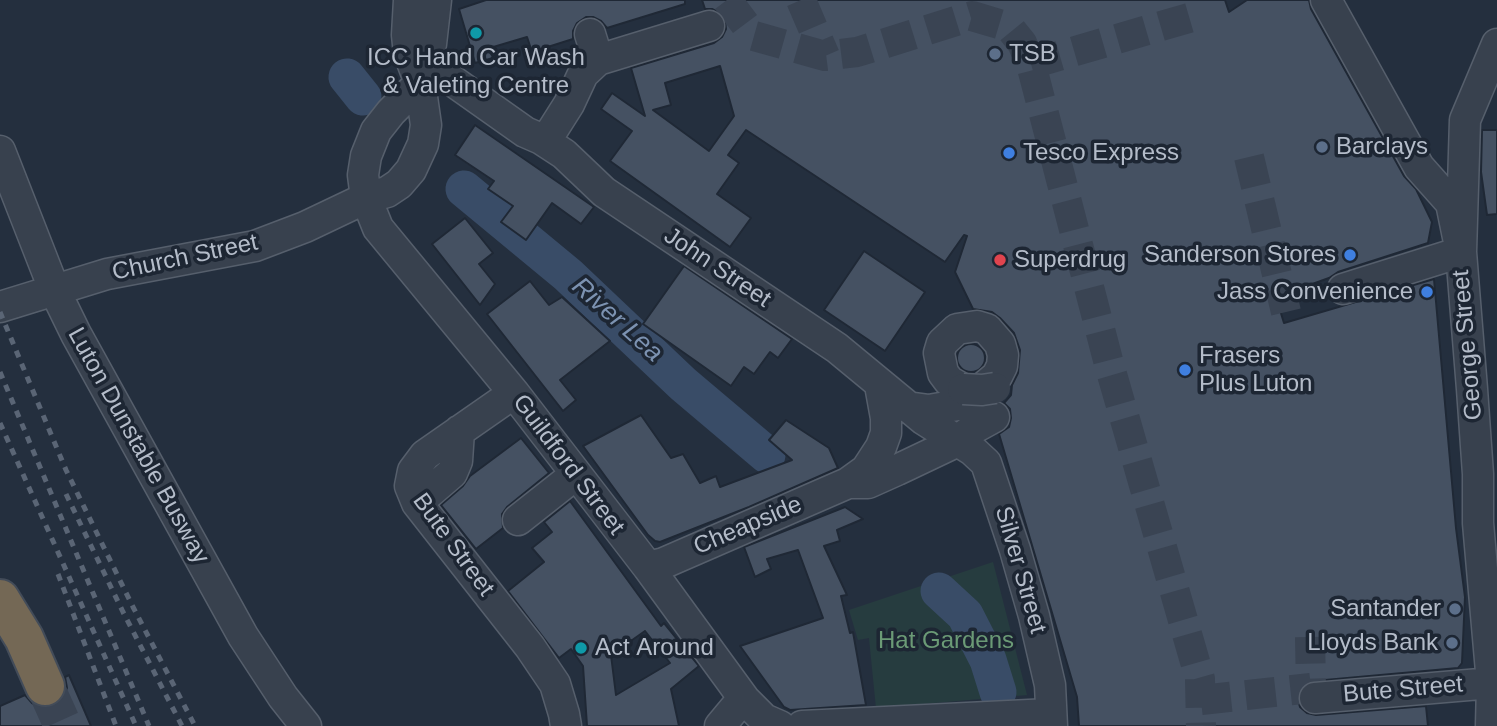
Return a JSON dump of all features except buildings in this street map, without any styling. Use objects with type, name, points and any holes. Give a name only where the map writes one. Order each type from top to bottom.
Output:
[{"type":"highway","points":[[0,599],[24,638],[45,686]]},
{"type":"street","name":"Church Street","points":[[0,307],[107,274],[255,246],[305,227],[366,198],[387,192],[399,184],[411,170],[423,144],[426,125],[419,83],[409,54],[409,0]]},
{"type":"street","name":"Church Street","points":[[366,198],[364,166],[376,131],[419,83],[431,44],[436,0]]},
{"type":"street","name":"George Street","points":[[1326,0],[1419,167],[1451,203],[1461,252],[1488,472],[1478,523],[1491,594],[1491,726]]},
{"type":"street","points":[[541,139],[550,134],[569,104],[594,47],[709,26]]},
{"type":"street","points":[[1343,289],[1461,252],[1465,120],[1497,44]]},
{"type":"street","points":[[419,83],[441,98],[487,104],[522,116],[569,104]]},
{"type":"street","name":"John Street","points":[[487,104],[525,132],[564,154],[604,192],[837,348],[907,407],[958,441]]},
{"type":"street","name":"Luton Dunstable Busway","points":[[0,150],[54,289],[103,383],[243,636],[283,697],[306,726]]},
{"type":"street","name":"Guildford Street","points":[[366,198],[378,228],[513,393],[648,567],[745,700],[757,713],[778,726]]},
{"type":"street","points":[[907,407],[929,410],[958,405],[972,397],[997,376],[1002,366],[1000,344],[986,330],[967,326],[948,335],[939,353],[943,373],[949,381],[964,389],[995,388]]},
{"type":"street","points":[[848,483],[866,470],[881,447],[886,433],[880,385]]},
{"type":"street","name":"Bute Street","points":[[513,393],[418,461],[410,486],[417,503],[549,674],[555,684],[566,726]]},
{"type":"street","points":[[848,483],[869,483],[958,441],[993,417]]},
{"type":"street","name":"Silver Street","points":[[958,441],[986,463],[992,474],[1034,616],[1050,685],[1051,720]]},
{"type":"street","points":[[518,520],[576,475]]},
{"type":"street","name":"Cheapside","points":[[648,567],[664,563],[848,483]]},
{"type":"street","name":"Bute Street","points":[[1315,698],[1492,683]]},
{"type":"street","points":[[720,726],[745,700]]},
{"type":"street","points":[[802,726],[1051,720]]},
{"type":"green space","name":"Hat Gardens","points":[[993,562],[1027,695],[876,708],[869,638],[858,640],[849,610]]},
{"type":"waterway","name":"River Lea","points":[[347,77],[363,97]]},
{"type":"waterway","name":"River Lea","points":[[464,189],[568,275],[683,384],[767,455]]},
{"type":"waterway","name":"River Lea","points":[[939,591],[965,615],[988,660],[998,692]]},
{"type":"tunnel","points":[[727,0],[754,36],[825,56],[857,52],[972,16],[1009,27],[1022,43],[1031,64],[1109,364],[1200,679],[1201,726]]},
{"type":"tunnel","points":[[801,0],[825,56]]},
{"type":"tunnel","points":[[1031,64],[1199,15]]},
{"type":"tunnel","points":[[1249,157],[1286,312]]},
{"type":"tunnel","points":[[1201,700],[1311,688],[1310,637]]},
{"type":"tunnel","points":[[45,686],[63,726]]},
{"type":"railway","points":[[0,312],[66,470],[195,726]]},
{"type":"railway","points":[[0,372],[149,726]]},
{"type":"railway","points":[[0,423],[136,726]]},
{"type":"railway","points":[[66,494],[182,726]]},
{"type":"railway","points":[[58,574],[116,726]]},
{"type":"place","name":"ICC Hand Car Wash & Valeting Centre","points":[[476,33]]},
{"type":"place","name":"TSB","points":[[995,54]]},
{"type":"place","name":"Barclays","points":[[1322,147]]},
{"type":"place","name":"Tesco Express","points":[[1009,153]]},
{"type":"place","name":"Sanderson Stores","points":[[1350,255]]},
{"type":"place","name":"Superdrug","points":[[1000,260]]},
{"type":"place","name":"Jass Convenience","points":[[1427,292]]},
{"type":"place","name":"Frasers Plus Luton","points":[[1185,370]]},
{"type":"place","name":"Santander","points":[[1455,609]]},
{"type":"place","name":"Lloyds Bank","points":[[1452,643]]},
{"type":"place","name":"Act Around","points":[[581,648]]}]
